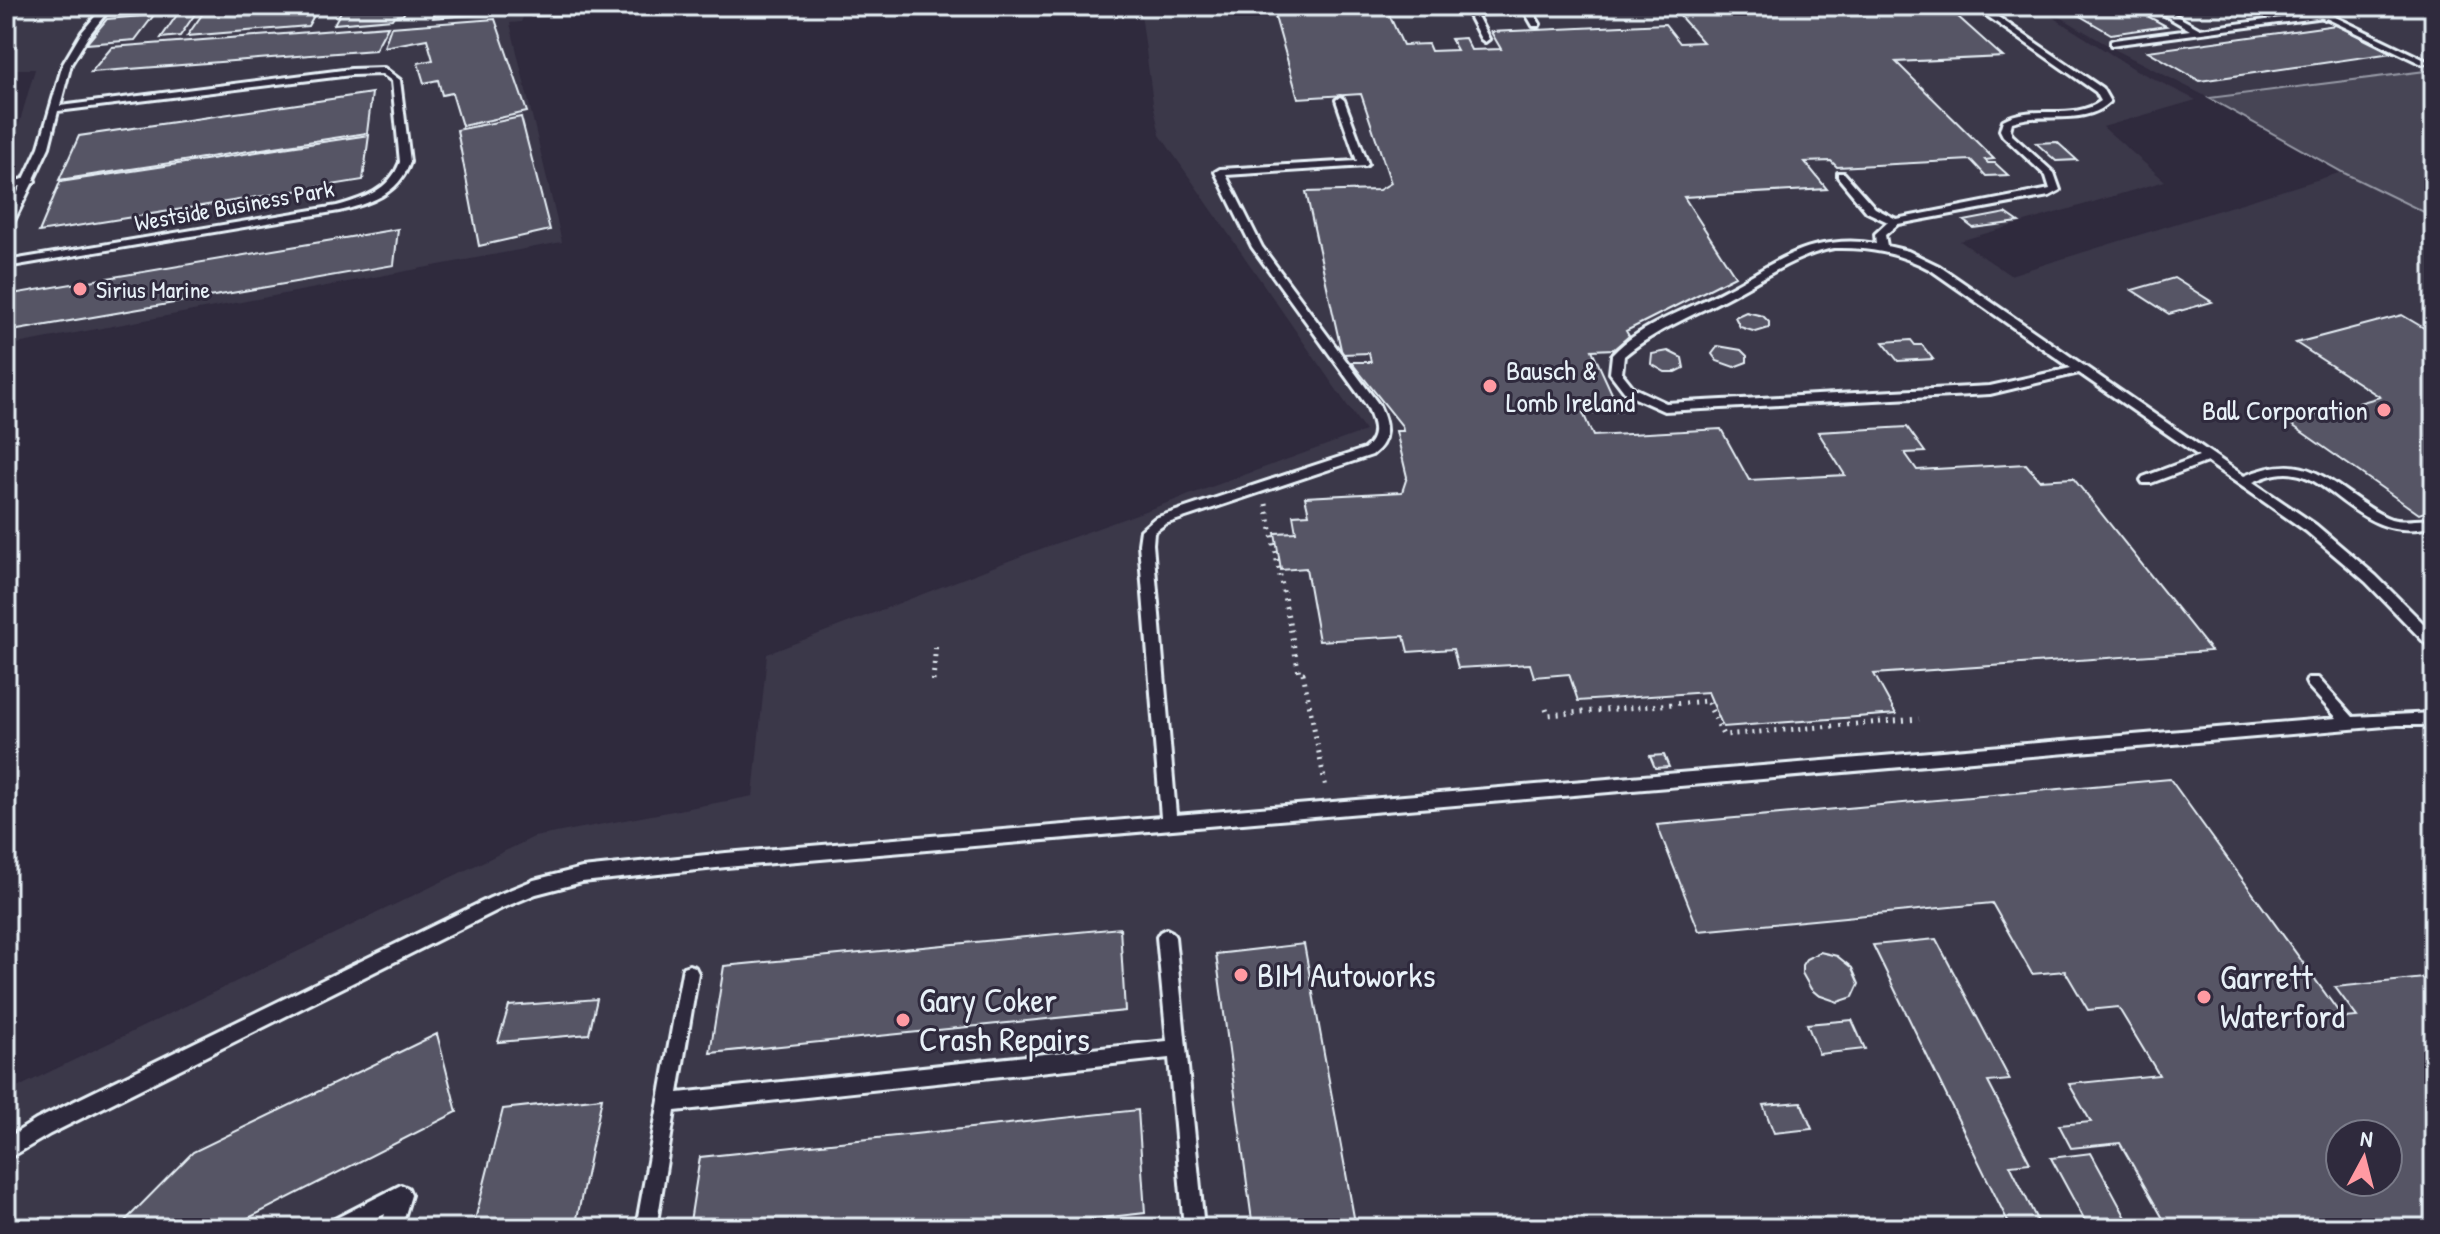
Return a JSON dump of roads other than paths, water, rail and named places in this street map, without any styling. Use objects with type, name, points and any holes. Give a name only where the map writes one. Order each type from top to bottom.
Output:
[{"type":"street","points":[[2308,6],[2325,14]]},
{"type":"lane","points":[[6,227],[30,181],[72,53],[108,6]]},
{"type":"lane","points":[[1882,247],[1880,234],[1895,222],[2055,190],[2055,182],[2008,136],[2005,130],[2008,120],[2021,115],[2095,110],[2106,102],[2099,90],[1977,6]]},
{"type":"lane","points":[[2153,6],[2200,32]]},
{"type":"lane","points":[[1527,8],[1536,24]]},
{"type":"lane","points":[[1485,39],[1471,12],[1540,9]]},
{"type":"lane","points":[[2114,43],[2325,14],[2425,62]]},
{"type":"lane","name":"Westside Business Park","points":[[6,264],[342,208],[385,189],[402,173],[405,162],[396,80],[384,71],[351,72],[55,109]]},
{"type":"lane","points":[[1169,822],[1147,533],[1160,521],[1368,452],[1377,446],[1381,438],[1379,419],[1367,397],[1257,247],[1240,218],[1220,172],[1363,164],[1340,100]]},
{"type":"lane","points":[[1841,175],[1871,210],[1895,222]]},
{"type":"lane","points":[[6,186],[30,181]]},
{"type":"lane","points":[[2081,369],[1990,390],[1664,407],[1630,391],[1616,373],[1618,355],[1634,340],[1755,280],[1789,259],[1829,246],[1882,247],[1911,255],[1935,268],[2209,457],[2355,563],[2434,643]]},
{"type":"lane","points":[[2147,480],[2209,457]]},
{"type":"lane","points":[[2243,481],[2279,468],[2298,470],[2313,475],[2384,522],[2403,528],[2430,523]]},
{"type":"lane","points":[[2313,682],[2350,723]]},
{"type":"lane","points":[[6,1150],[27,1135],[496,903],[542,885],[604,872],[2350,723],[2434,719]]},
{"type":"lane","points":[[1166,937],[1194,1228]]},
{"type":"lane","points":[[646,1228],[689,973]]},
{"type":"lane","points":[[667,1103],[1176,1049]]},
{"type":"lane","points":[[338,1228],[401,1195],[391,1228]]},
{"type":"place","name":"Sirius Marine","points":[[80,289]]},
{"type":"place","name":"Bausch & Lomb Ireland","points":[[1490,386]]},
{"type":"place","name":"Ball Corporation","points":[[2384,410]]},
{"type":"place","name":"BIM Autoworks","points":[[1241,975]]},
{"type":"place","name":"Garrett Waterford","points":[[2204,997]]},
{"type":"place","name":"Gary Coker Crash Repairs","points":[[903,1020]]}]
